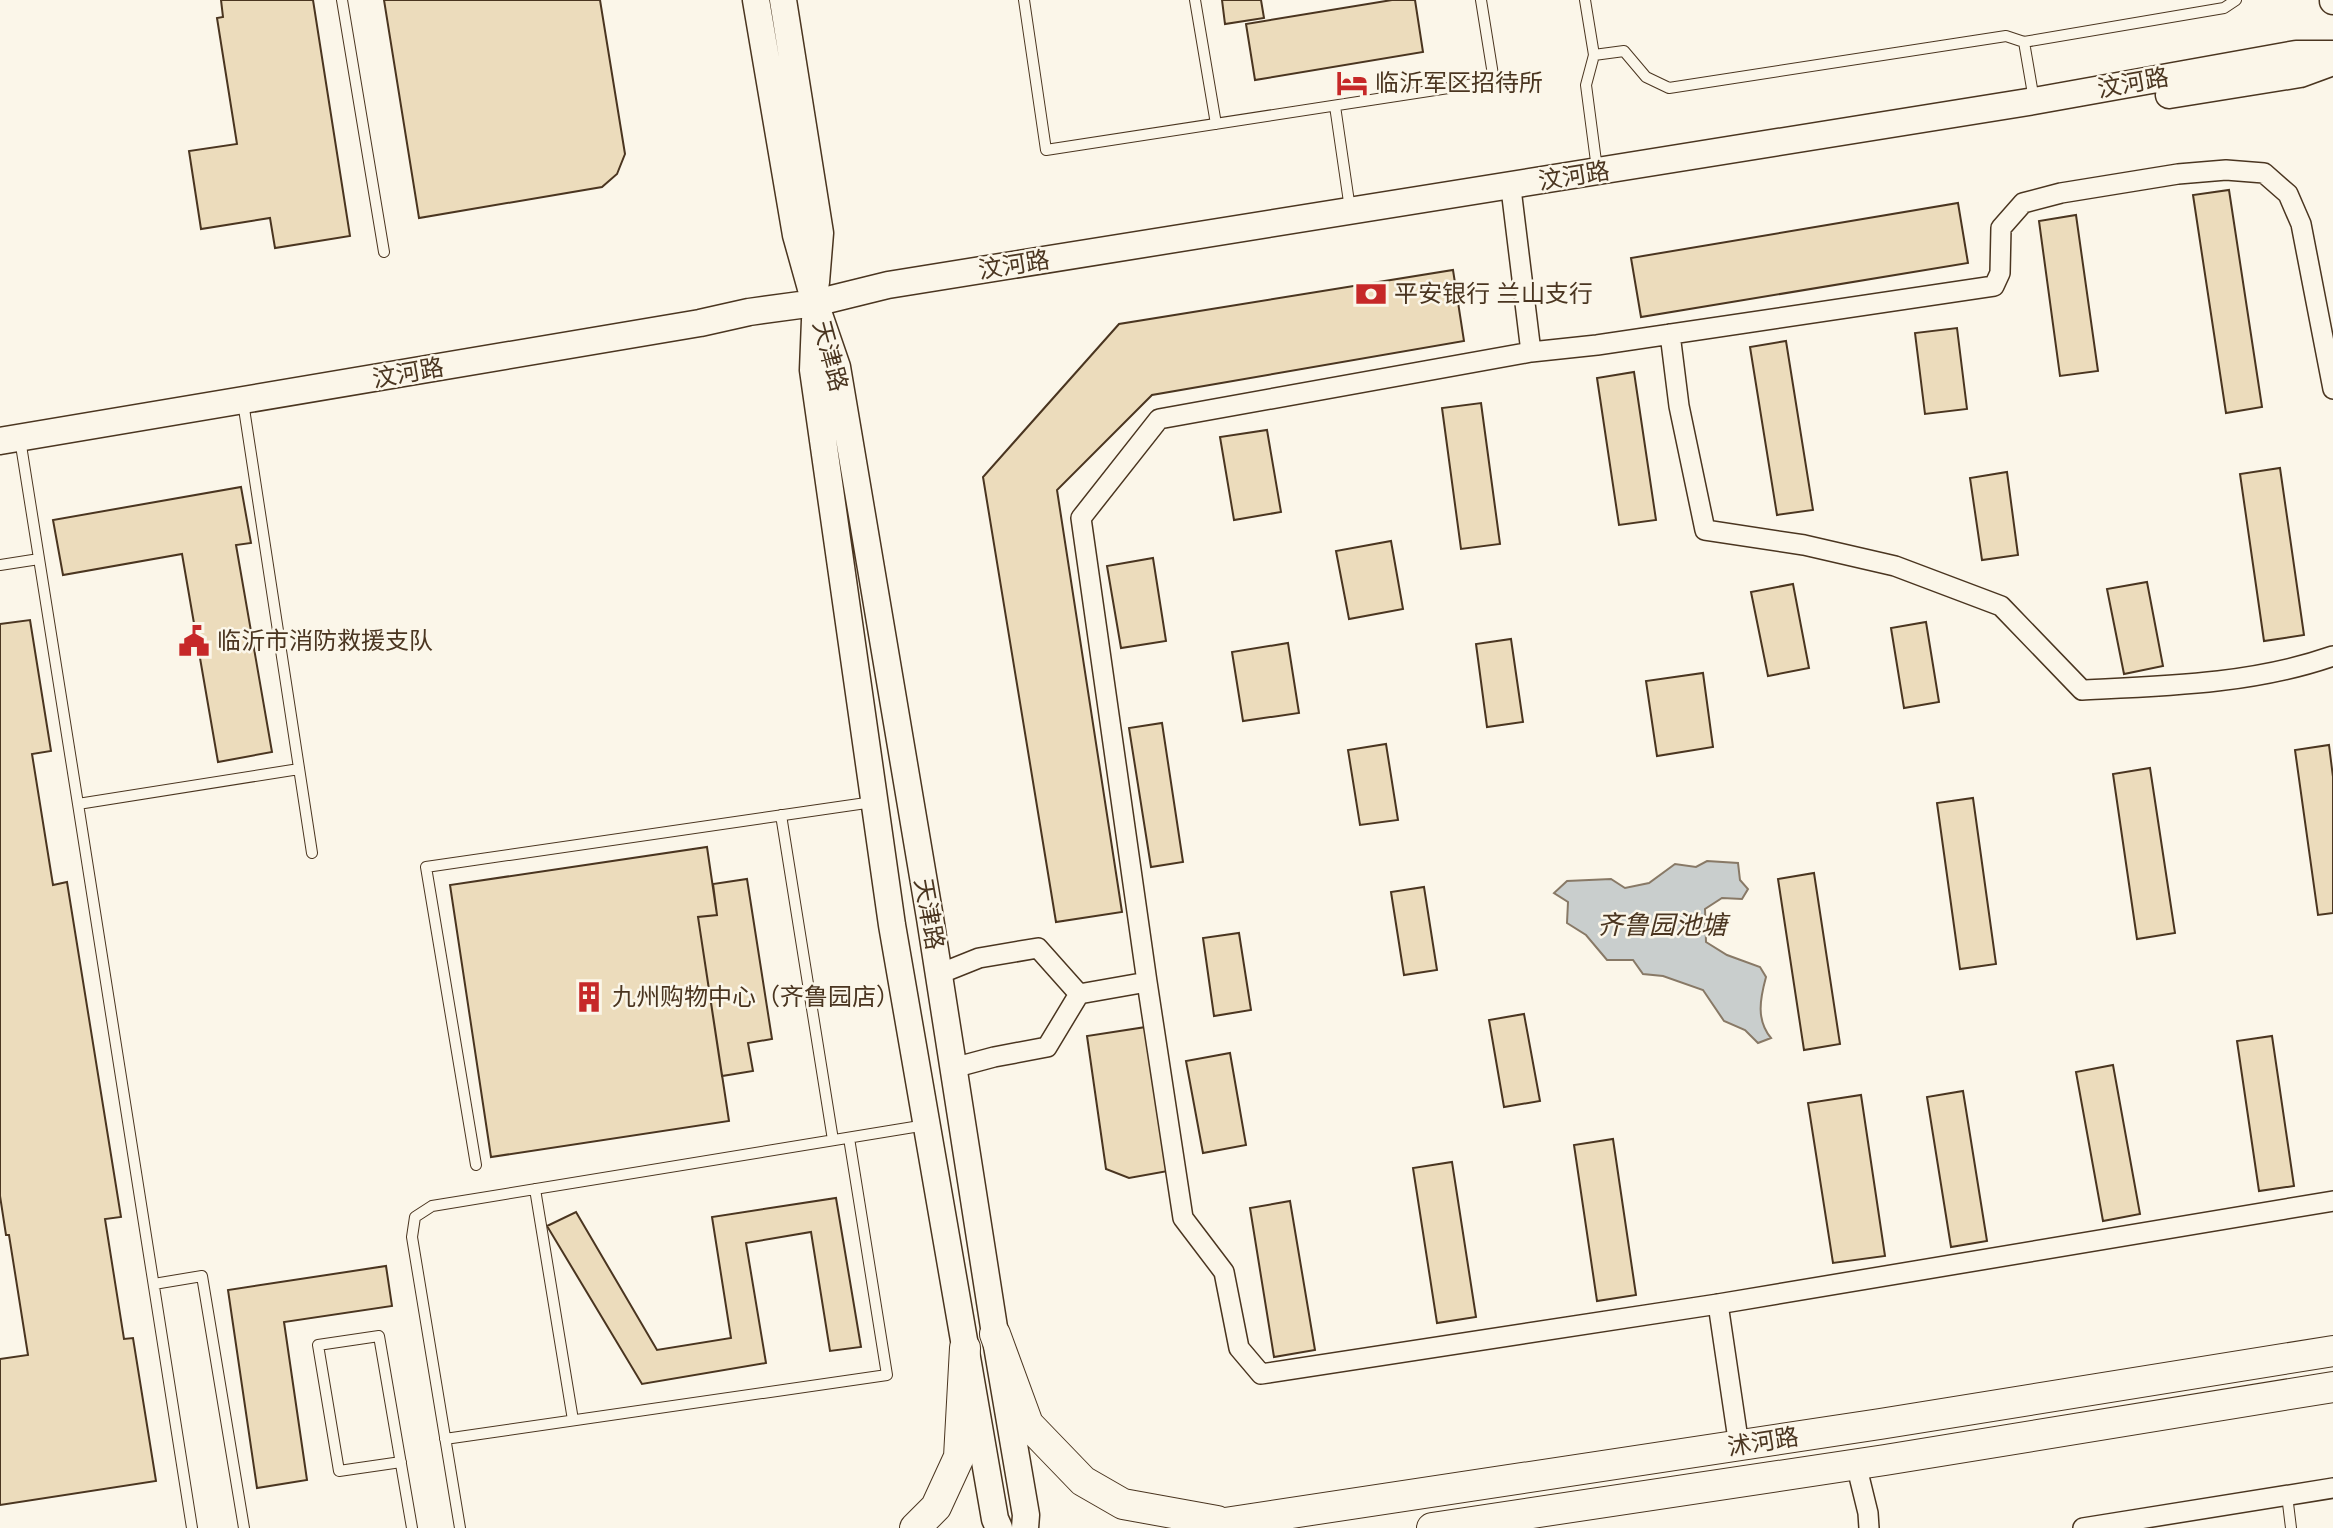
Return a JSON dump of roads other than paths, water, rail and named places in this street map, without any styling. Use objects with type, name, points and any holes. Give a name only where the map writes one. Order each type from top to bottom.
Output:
[{"type":"main road","points":[[995,1334],[1028,1424],[1083,1481],[1123,1504],[1228,1522]]},
{"type":"main road","points":[[915,1528],[936,1507],[959,1457],[965,1348]]},
{"type":"main road","name":"沭河路","points":[[1192,1528],[1739,1446],[2333,1351]]},
{"type":"main road","name":"沭河路","points":[[1432,1528],[1856,1464],[2333,1387]]},
{"type":"street","name":"天津路","points":[[755,0],[796,235],[836,367],[939,974],[1026,1515],[1025,1528]]},
{"type":"street","name":"天津路","points":[[783,0],[820,233],[813,370],[873,802],[965,1348],[995,1519],[999,1528]]},
{"type":"street","name":"汶河路","points":[[7,437],[242,401],[700,323],[749,312],[815,303],[888,285],[2034,101],[2297,54],[2333,54]]},
{"type":"street","name":"汶河路","points":[[7,437],[748,301],[815,303],[891,299],[950,287],[1512,197],[2300,74],[2333,62]]},
{"type":"street","points":[[2333,389],[2301,224],[2288,194],[2264,173],[2226,170],[2178,174],[2061,193],[2023,203],[2001,228],[2000,273],[1994,286],[1531,352],[1159,419],[1082,518],[1183,1218],[1224,1272],[1239,1348],[1261,1374],[1718,1304],[2333,1201]]},
{"type":"street","points":[[1512,197],[1531,352]]},
{"type":"street","points":[[1670,334],[1679,406],[1705,530],[1804,545],[1895,566],[2001,606],[2081,690],[2200,684],[2303,666],[2333,656]]},
{"type":"street","points":[[939,974],[979,958],[1038,948],[1079,994]]},
{"type":"street","points":[[953,1068],[1047,1047],[1079,994],[1147,982]]},
{"type":"street","points":[[1718,1304],[1739,1446]]},
{"type":"street","points":[[1856,1464],[1869,1528]]},
{"type":"street","points":[[2083,1528],[2136,1524],[2333,1488]]},
{"type":"lane","points":[[342,0],[384,252]]},
{"type":"lane","points":[[1024,0],[1046,150],[1493,82],[1480,0]]},
{"type":"lane","points":[[1195,0],[1216,124]]},
{"type":"lane","points":[[1585,0],[1594,55],[1586,85],[1597,172]]},
{"type":"lane","points":[[1594,55],[1624,51],[1646,76],[1669,88],[2006,36],[2024,42],[2224,8],[2236,0]]},
{"type":"lane","points":[[2024,42],[2034,101]]},
{"type":"lane","points":[[1335,106],[1350,212]]},
{"type":"lane","points":[[242,401],[312,853]]},
{"type":"lane","points":[[7,437],[39,559],[192,1528]]},
{"type":"lane","points":[[0,565],[39,559]]},
{"type":"lane","points":[[79,804],[299,769]]},
{"type":"lane","points":[[476,1165],[426,867],[873,802]]},
{"type":"lane","points":[[781,815],[832,1140]]},
{"type":"lane","points":[[460,1528],[412,1237],[415,1217],[432,1206],[927,1125]]},
{"type":"lane","points":[[445,1439],[887,1375],[849,1138]]},
{"type":"lane","points":[[535,1189],[573,1420]]},
{"type":"lane","points":[[154,1284],[202,1276],[244,1528]]},
{"type":"lane","points":[[401,1462],[339,1471],[318,1345],[379,1336],[401,1462],[412,1528]]},
{"type":"lane","points":[[2287,1495],[2291,1528]]},
{"type":"water","name":"齐鲁园池塘","points":[[1707,861],[1738,863],[1740,880],[1748,889],[1742,899],[1722,898],[1705,909],[1706,942],[1727,955],[1760,967],[1766,977],[1761,1017],[1771,1038],[1758,1043],[1745,1030],[1724,1021],[1703,990],[1663,976],[1643,974],[1633,960],[1607,960],[1586,935],[1567,923],[1568,902],[1554,893],[1567,881],[1611,879],[1625,888],[1649,883],[1675,864],[1696,867]]},
{"type":"place","name":"临沂军区招待所","points":[[1352,83]]},
{"type":"place","name":"平安银行 兰山支行","points":[[1371,294]]},
{"type":"place","name":"临沂市消防救援支队","points":[[194,641]]},
{"type":"place","name":"九州购物中心（齐鲁园店）","points":[[589,997]]}]
